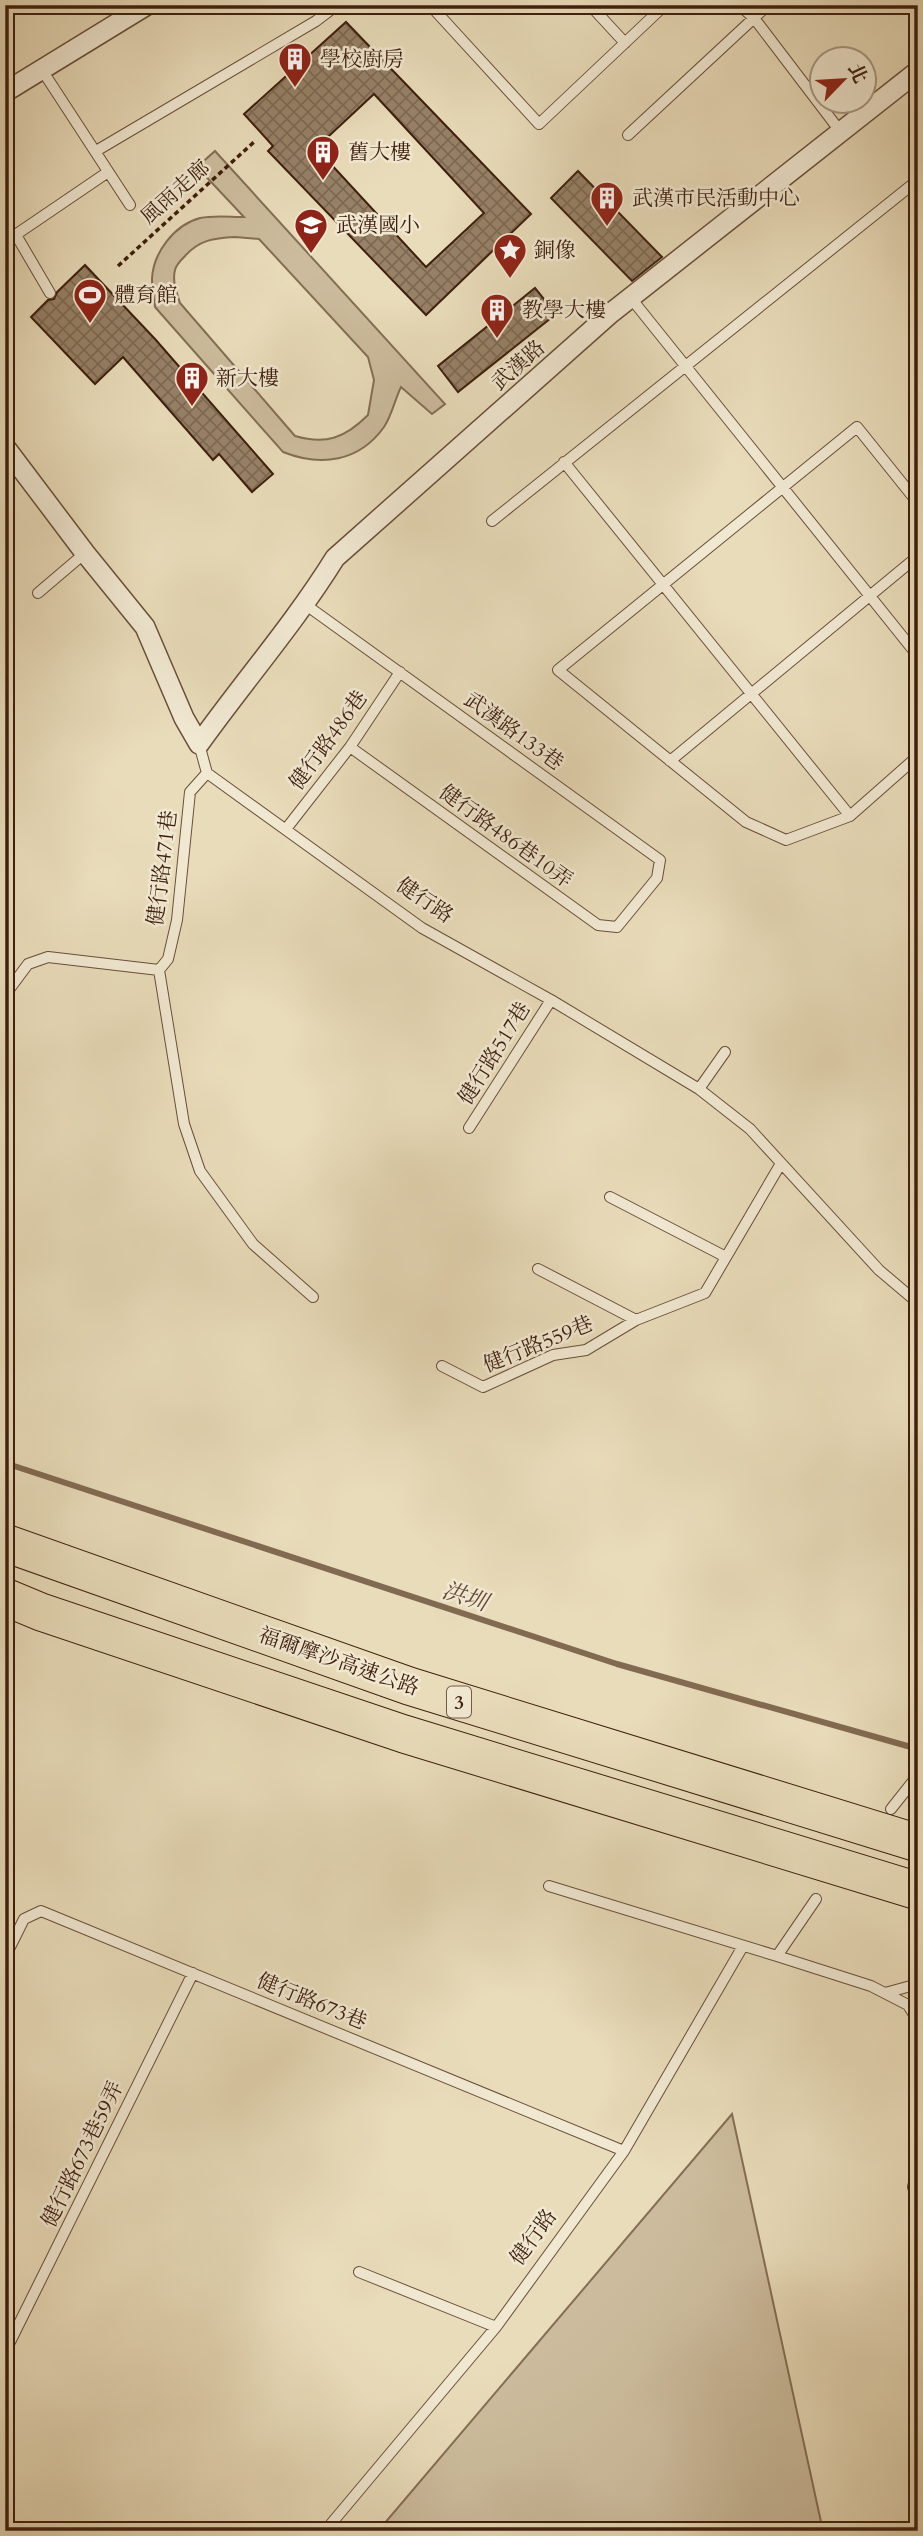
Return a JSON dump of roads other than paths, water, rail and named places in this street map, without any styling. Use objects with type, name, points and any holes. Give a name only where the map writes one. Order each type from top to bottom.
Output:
[{"type":"highway","name":"福爾摩沙高速公路","points":[[5,1543],[409,1686],[918,1843]]},
{"type":"highway","name":"3","points":[[5,1597],[41,1612],[404,1734],[918,1891]]},
{"type":"street","points":[[5,92],[147,5]]},
{"type":"street","name":"武漢路","points":[[199,744],[306,604],[335,558],[630,297],[918,71]]},
{"type":"street","points":[[5,447],[145,627],[184,718],[199,744]]},
{"type":"lane","points":[[96,151],[316,21],[337,5]]},
{"type":"lane","points":[[430,5],[539,124],[665,5]]},
{"type":"lane","points":[[590,5],[625,43]]},
{"type":"lane","points":[[739,5],[754,18],[840,131]]},
{"type":"lane","points":[[628,135],[768,5]]},
{"type":"lane","points":[[43,70],[130,205]]},
{"type":"lane","points":[[5,242],[108,172]]},
{"type":"lane","points":[[492,522],[918,180]]},
{"type":"lane","points":[[16,235],[50,293]]},
{"type":"lane","points":[[630,297],[918,656]]},
{"type":"lane","points":[[918,503],[857,427],[558,670],[746,822],[786,840],[850,816],[918,756]]},
{"type":"lane","points":[[564,462],[850,816]]},
{"type":"lane","points":[[38,593],[85,552]]},
{"type":"lane","points":[[670,761],[918,556]]},
{"type":"lane","name":"武漢路133巷","points":[[306,604],[660,860],[657,878],[638,902]]},
{"type":"lane","name":"健行路486巷","points":[[286,829],[350,747],[400,672]]},
{"type":"lane","points":[[199,744],[207,773]]},
{"type":"lane","name":"健行路486巷10弄","points":[[350,747],[598,925],[617,927],[638,902]]},
{"type":"lane","name":"健行路","points":[[207,773],[422,928],[551,1000],[699,1089],[750,1129],[878,1270],[918,1303]]},
{"type":"lane","name":"健行路471巷","points":[[159,970],[168,959],[177,920],[190,792],[207,773]]},
{"type":"lane","points":[[5,995],[28,964],[47,957],[159,970],[184,1124],[200,1171],[253,1244],[313,1297]]},
{"type":"lane","name":"健行路517巷","points":[[469,1128],[551,1000]]},
{"type":"lane","points":[[699,1089],[725,1052]]},
{"type":"lane","name":"健行路559巷","points":[[442,1366],[483,1387],[553,1355],[586,1350],[636,1320],[705,1293],[780,1165]]},
{"type":"lane","points":[[610,1197],[726,1256]]},
{"type":"lane","points":[[538,1269],[636,1320]]},
{"type":"lane","points":[[891,1809],[918,1775]]},
{"type":"lane","points":[[549,1886],[871,1986],[908,2005],[918,2021]]},
{"type":"lane","points":[[777,1956],[816,1899]]},
{"type":"lane","name":"健行路673巷","points":[[5,1956],[24,1919],[41,1911],[624,2151]]},
{"type":"lane","name":"健行路","points":[[325,2531],[496,2327],[624,2151],[743,1946]]},
{"type":"lane","name":"健行路673巷59弄","points":[[5,2352],[193,1973]]},
{"type":"lane","points":[[885,1993],[918,1984]]},
{"type":"lane","points":[[918,2167],[913,2187],[918,2203]]},
{"type":"lane","points":[[359,2272],[496,2327]]},
{"type":"waterway","name":"洪圳","points":[[5,1463],[617,1664],[918,1749]]},
{"type":"place","name":"學校廚房","points":[[295,89]]},
{"type":"place","name":"舊大樓","points":[[323,182]]},
{"type":"place","name":"武漢市民活動中心","points":[[607,228]]},
{"type":"place","name":"武漢國小","points":[[311,255]]},
{"type":"place","name":"銅像","points":[[510,280]]},
{"type":"place","name":"體育館","points":[[90,325]]},
{"type":"place","name":"教學大樓","points":[[497,340]]},
{"type":"place","name":"新大樓","points":[[192,408]]}]
